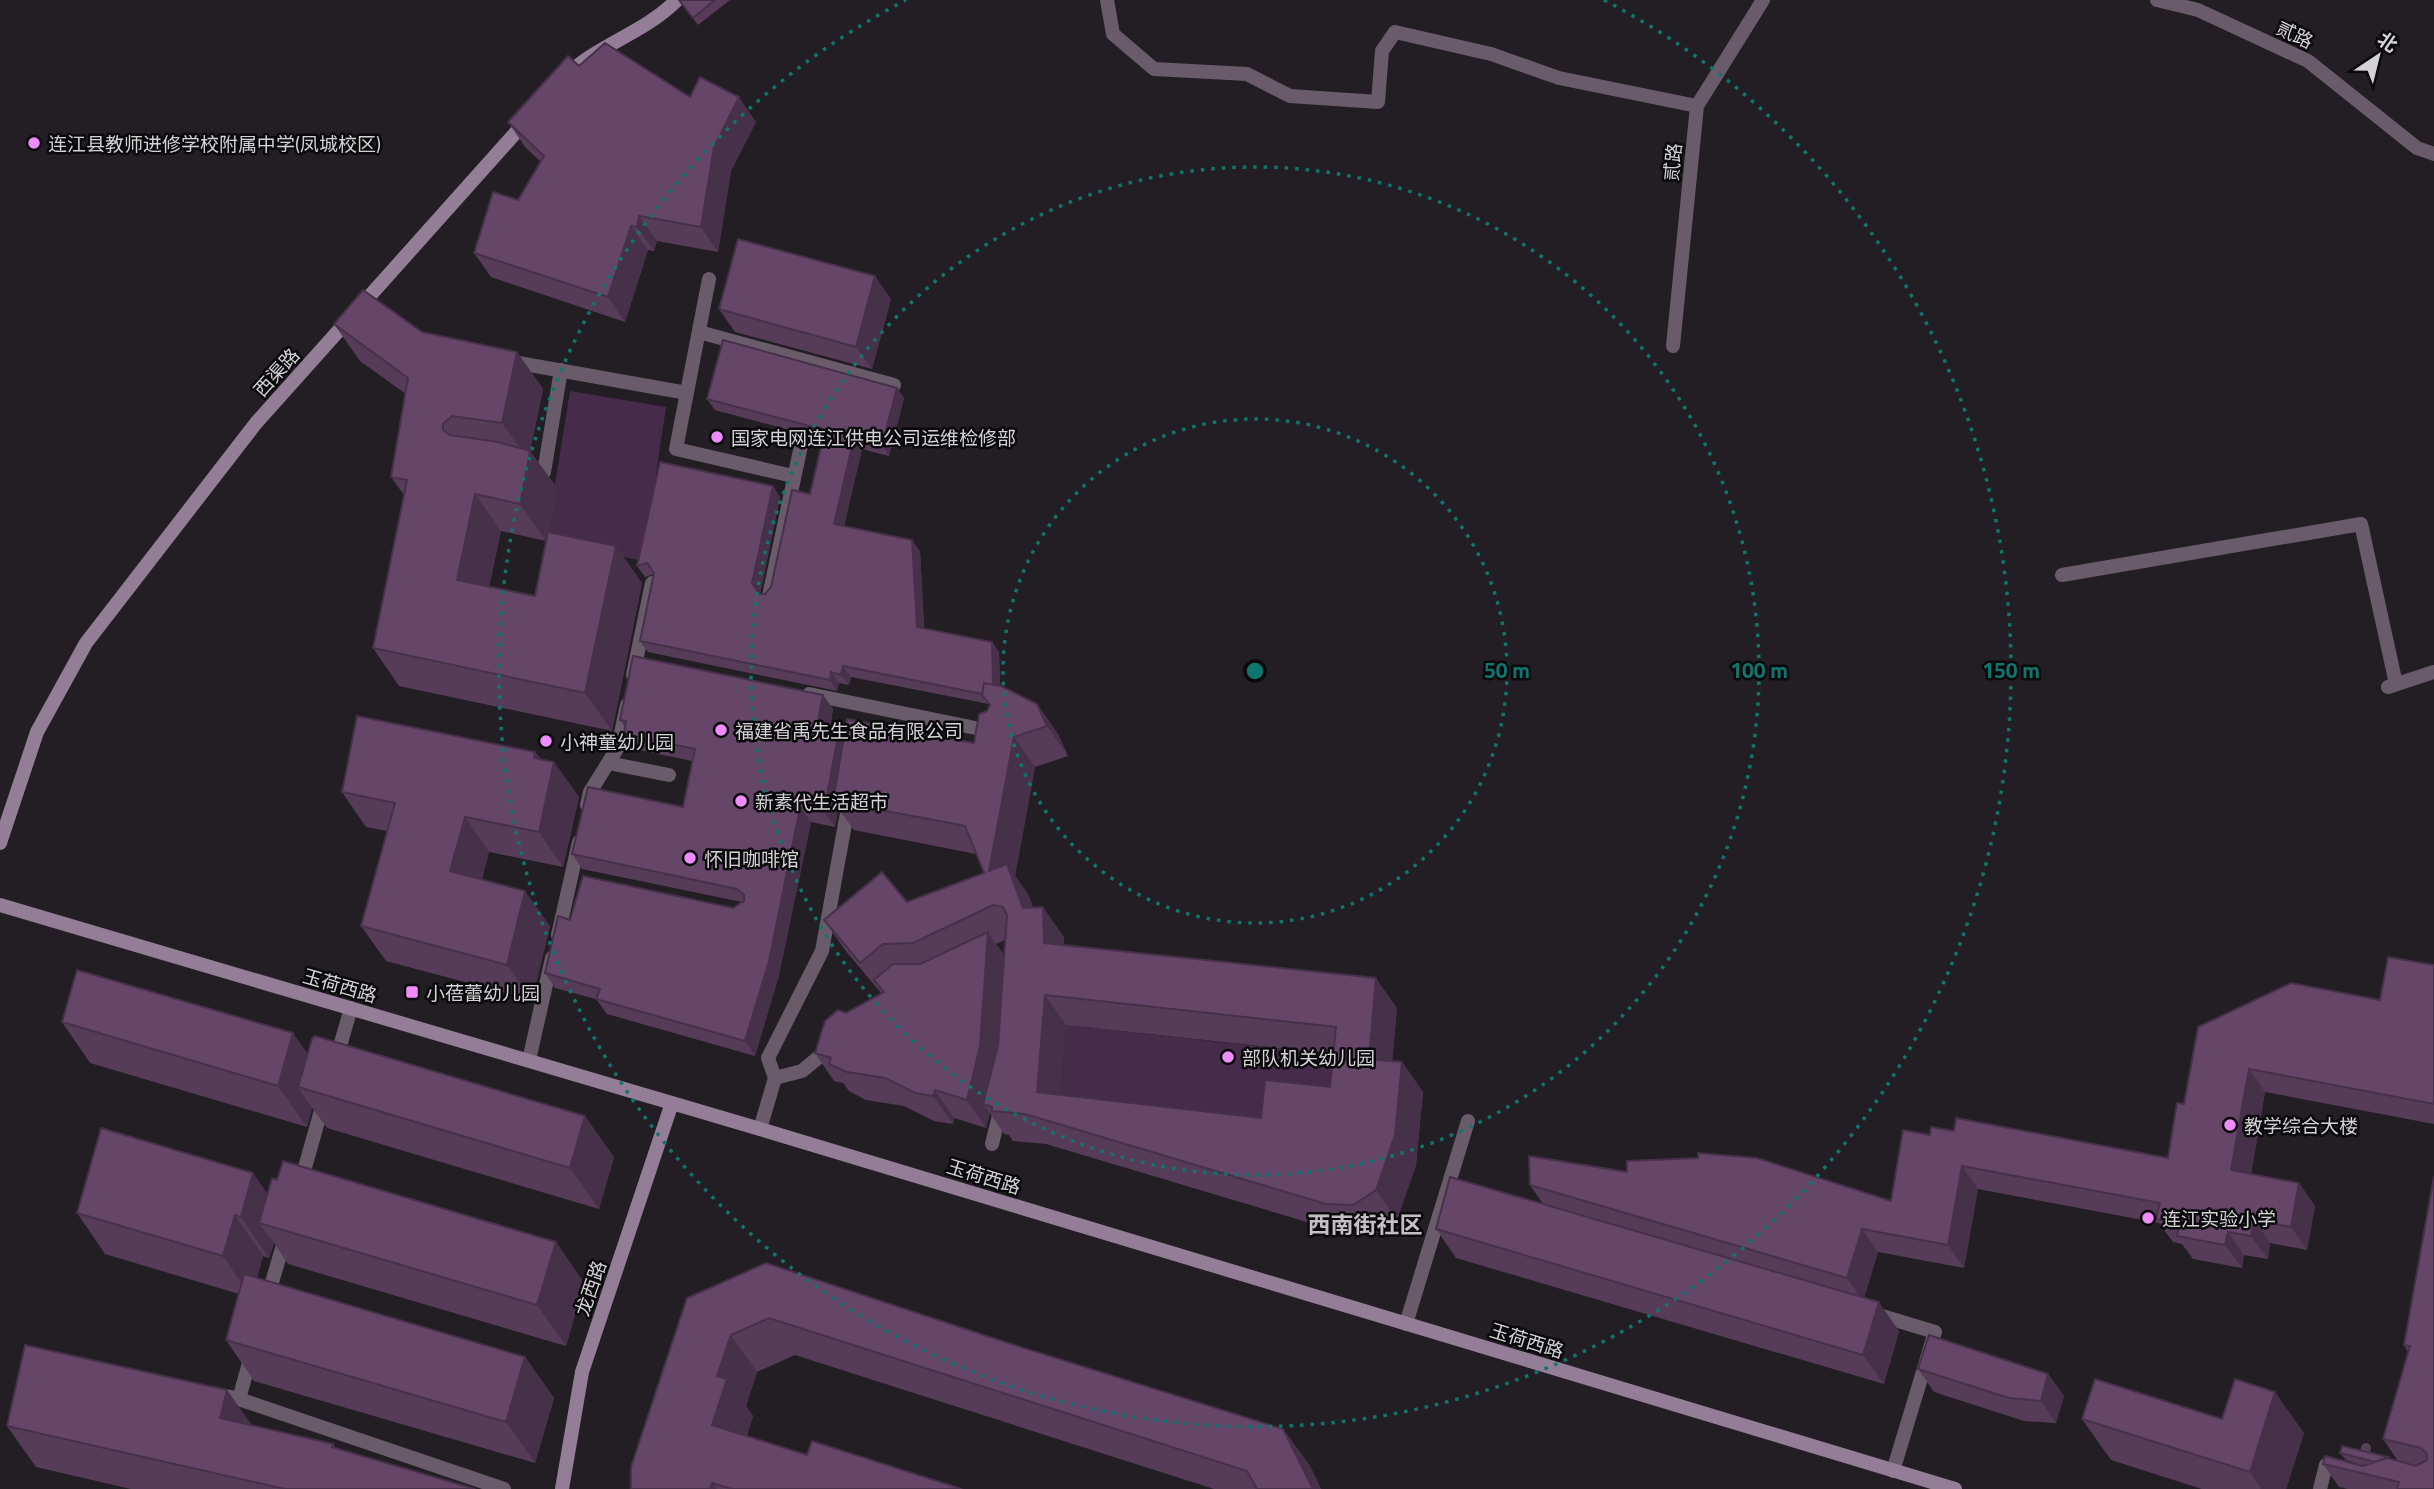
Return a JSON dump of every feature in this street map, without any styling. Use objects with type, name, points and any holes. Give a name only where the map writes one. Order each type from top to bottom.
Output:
[{"type":"main road","points":[[558,85],[585,59],[633,35],[677,0]]},
{"type":"main road","name":"西渠路","points":[[0,844],[37,732],[86,643],[256,423],[373,302],[540,105]]},
{"type":"main road","name":"玉荷西路","points":[[0,905],[760,1129],[1955,1489]]},
{"type":"main road","name":"龙西路","points":[[562,1489],[582,1372],[672,1103]]},
{"type":"street","points":[[1107,0],[1113,34],[1154,69],[1247,74],[1290,96],[1378,102],[1382,51],[1395,32],[1491,54],[1559,78],[1697,106]]},
{"type":"street","name":"贰路","points":[[1673,346],[1697,106],[1763,0]]},
{"type":"street","name":"贰路","points":[[2157,0],[2198,10],[2308,61],[2417,148],[2434,154]]},
{"type":"street","points":[[709,279],[676,449],[793,476]]},
{"type":"street","points":[[699,332],[894,384]]},
{"type":"street","points":[[495,359],[687,393]]},
{"type":"street","points":[[504,466],[544,472],[561,370]]},
{"type":"street","points":[[769,596],[802,441]]},
{"type":"street","points":[[2062,575],[2361,524],[2392,685],[2434,672]]},
{"type":"street","points":[[529,1060],[577,878],[583,822],[590,792],[618,747],[652,583]]},
{"type":"street","points":[[636,659],[651,662]]},
{"type":"street","points":[[799,692],[1002,734]]},
{"type":"street","points":[[608,763],[669,775]]},
{"type":"street","points":[[760,1129],[775,1078],[768,1058],[821,951],[852,781]]},
{"type":"street","points":[[264,1309],[351,1008]]},
{"type":"street","points":[[775,1078],[802,1071],[845,1035]]},
{"type":"street","points":[[992,1144],[1003,1098]]},
{"type":"street","points":[[1406,1324],[1454,1191],[1468,1121]]},
{"type":"street","points":[[1856,1308],[1935,1332],[1894,1471]]},
{"type":"street","points":[[239,1399],[257,1334]]},
{"type":"street","points":[[201,1391],[239,1399],[504,1489]]},
{"type":"street","points":[[2320,1489],[2326,1465],[2361,1474]]},
{"type":"shaded area","points":[[570,391],[666,407],[643,561],[546,541]]},
{"type":"shaded area","points":[[1066,1025],[1357,1057],[1282,1148],[1058,1122]]},
{"type":"building","points":[[679,0],[715,0],[693,18]]},
{"type":"building","points":[[605,43],[690,97],[700,77],[739,97],[714,147],[701,227],[639,216],[637,227],[631,226],[608,297],[474,253],[493,192],[518,200],[544,156],[508,122],[568,56],[579,66]]},
{"type":"building","points":[[738,239],[875,276],[856,347],[719,309]]},
{"type":"building","points":[[363,290],[422,332],[517,352],[502,423],[452,416],[443,424],[443,430],[450,435],[498,442],[530,451],[520,504],[475,494],[457,580],[535,596],[548,532],[616,546],[585,693],[373,648],[407,480],[391,477],[408,378],[334,324]]},
{"type":"building","points":[[723,340],[897,388],[882,445],[854,438],[834,524],[912,540],[917,627],[992,642],[993,685],[984,683],[982,694],[843,666],[841,675],[831,672],[830,680],[640,641],[654,573],[647,563],[637,566],[660,462],[773,486],[752,583],[759,594],[765,594],[771,587],[792,490],[810,494],[825,430],[707,399]]},
{"type":"building","points":[[633,656],[823,695],[817,726],[839,730],[824,812],[800,808],[769,961],[745,1041],[596,999],[600,989],[545,973],[558,916],[570,920],[583,876],[733,908],[744,901],[744,895],[737,889],[572,854],[588,787],[683,807],[695,749],[624,734],[626,721],[620,720]]},
{"type":"building","points":[[984,683],[1001,686],[1037,704],[1047,726],[1014,737],[989,871],[1007,864],[1023,908],[1043,907],[1044,943],[1376,978],[1369,1059],[1402,1062],[1395,1135],[1376,1190],[1353,1205],[1326,1204],[1025,1114],[992,1111],[992,1107],[983,1104],[998,1046],[1007,915],[1003,907],[993,905],[913,943],[883,944],[860,963],[824,920],[882,872],[907,902],[984,873],[965,826],[833,801],[847,719],[974,743],[979,714],[987,711],[990,705],[982,695]],"holes":[[[1045,995],[1336,1027],[1330,1087],[1265,1080],[1261,1118],[1037,1092]]]},
{"type":"building","points":[[357,716],[535,752],[534,758],[554,762],[539,832],[465,817],[450,871],[525,891],[507,965],[361,926],[395,803],[342,792]]},
{"type":"building","points":[[988,932],[980,1046],[967,1100],[935,1090],[933,1096],[915,1093],[885,1078],[847,1072],[829,1064],[831,1058],[815,1053],[825,1021],[838,1010],[846,1013],[884,992],[874,980],[893,964],[920,964]]},
{"type":"building","points":[[2388,957],[2434,965],[2434,1104],[2249,1069],[2231,1170],[2299,1183],[2291,1227],[2254,1220],[2251,1236],[2228,1232],[2225,1245],[2177,1236],[2180,1223],[2156,1219],[2160,1203],[1962,1166],[1948,1245],[1862,1229],[1847,1278],[1530,1185],[1529,1156],[1627,1172],[1627,1161],[1698,1158],[1698,1153],[1757,1158],[1891,1201],[1903,1130],[1930,1135],[1931,1127],[1954,1131],[1956,1118],[2168,1158],[2177,1103],[2184,1104],[2198,1027],[2291,983],[2380,1000]]},
{"type":"building","points":[[77,970],[293,1033],[278,1086],[62,1022]]},
{"type":"building","points":[[315,1036],[585,1116],[570,1168],[298,1087]]},
{"type":"building","points":[[101,1128],[253,1173],[241,1217],[235,1215],[223,1256],[77,1213]]},
{"type":"building","points":[[283,1161],[556,1242],[537,1305],[259,1223],[272,1178],[277,1180]]},
{"type":"building","points":[[2434,1176],[2434,1489],[2397,1489],[2399,1482],[2323,1464],[2325,1456],[2363,1466],[2387,1458],[2416,1466],[2427,1460],[2427,1454],[2421,1448],[2383,1439],[2410,1346],[2404,1345]]},
{"type":"building","points":[[1450,1177],[1879,1302],[1863,1355],[1436,1229]]},
{"type":"building","points":[[766,1263],[1005,1342],[1283,1429],[1313,1489],[1257,1489],[1247,1471],[769,1318],[731,1335],[717,1376],[727,1379],[712,1425],[807,1455],[812,1441],[962,1489],[732,1489],[712,1483],[710,1489],[631,1489],[631,1467],[687,1298]]},
{"type":"building","points":[[244,1274],[525,1357],[506,1422],[226,1340]]},
{"type":"building","points":[[1929,1335],[2048,1374],[2041,1401],[2009,1398],[1918,1369]]},
{"type":"building","points":[[25,1345],[227,1390],[220,1418],[333,1444],[332,1447],[475,1489],[285,1489],[7,1426]]},
{"type":"building","points":[[2095,1379],[2222,1419],[2235,1379],[2275,1392],[2250,1472],[2082,1419]]},
{"type":"building","points":[[2342,1446],[2388,1457],[2375,1462],[2340,1453]]},
{"type":"waterway","points":[[2357,1489],[2366,1448]]},
{"type":"place","name":"连江县教师进修学校附属中学(凤城校区)","points":[[34,143]]},
{"type":"place","name":"国家电网连江供电公司运维检修部","points":[[717,437]]},
{"type":"place","name":"福建省禹先生食品有限公司","points":[[721,730]]},
{"type":"place","name":"小神童幼儿园","points":[[546,741]]},
{"type":"place","name":"新素代生活超市","points":[[741,801]]},
{"type":"place","name":"怀旧咖啡馆","points":[[690,858]]},
{"type":"place","name":"小蓓蕾幼儿园","points":[[412,992]]},
{"type":"place","name":"部队机关幼儿园","points":[[1228,1057]]},
{"type":"place","name":"教学综合大楼","points":[[2230,1125]]},
{"type":"place","name":"连江实验小学","points":[[2148,1218]]},
{"type":"district","name":"西南街社区","points":[[1365,1224]]}]
